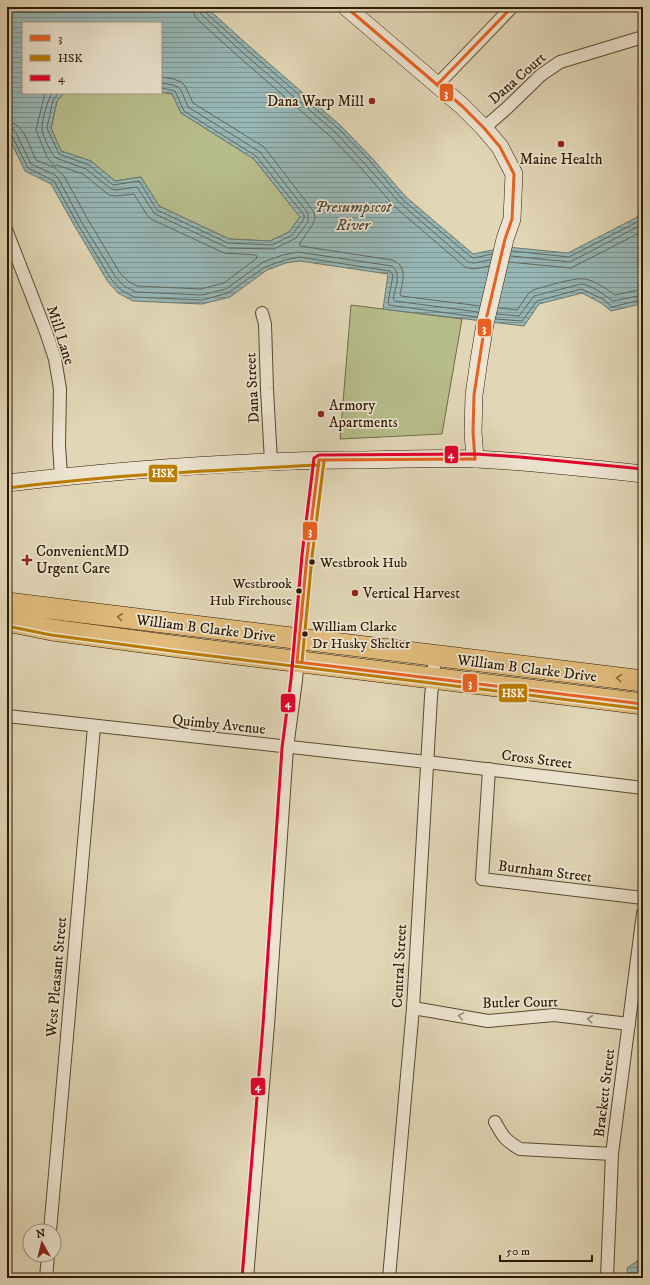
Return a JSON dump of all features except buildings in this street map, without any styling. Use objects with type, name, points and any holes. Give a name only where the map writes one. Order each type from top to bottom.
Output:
[{"type":"highway","name":"William B Clarke Drive","points":[[7,603],[643,681]]},
{"type":"highway","name":"William B Clarke Drive","points":[[7,621],[52,630],[643,704]]},
{"type":"main road","points":[[354,9],[462,106],[484,128],[500,147],[514,174],[512,219],[505,239],[485,324],[474,395],[473,432],[475,459]]},
{"type":"main road","points":[[7,483],[61,476],[319,460],[475,459],[643,474]]},
{"type":"street","points":[[437,85],[512,7]]},
{"type":"street","name":"Dana Court","points":[[484,128],[541,75],[560,62],[643,37]]},
{"type":"street","name":"Mill Lane","points":[[7,232],[55,359],[60,389],[59,445],[61,476]]},
{"type":"street","name":"Dana Street","points":[[262,313],[265,324],[267,389],[272,462]]},
{"type":"street","points":[[247,1278],[268,1024],[287,748],[298,662],[306,556],[319,460]]},
{"type":"street","name":"Central Street","points":[[389,1278],[413,1008],[432,678],[435,656]]},
{"type":"street","name":"Quimby Avenue","points":[[7,716],[94,727],[427,762]]},
{"type":"street","name":"West Pleasant Street","points":[[51,1223],[94,727]]},
{"type":"street","name":"Cross Street","points":[[427,762],[643,788]]},
{"type":"street","name":"Burnham Street","points":[[489,769],[482,879],[643,898]]},
{"type":"street","name":"Brackett Street","points":[[607,1278],[612,1154],[643,913]]},
{"type":"street","name":"Butler Court","points":[[413,1008],[488,1021],[554,1015],[629,1024]]},
{"type":"street","points":[[495,1122],[500,1132],[509,1142],[520,1149],[612,1154]]},
{"type":"street","points":[[46,1278],[47,1263]]},
{"type":"green space","points":[[162,92],[172,94],[181,113],[254,159],[300,217],[289,232],[270,241],[229,239],[159,206],[141,177],[115,181],[91,161],[61,151],[51,129],[57,101],[63,94],[162,94]]},
{"type":"green space","points":[[351,305],[462,319],[442,434],[340,439]]},
{"type":"water","name":"Presumpscot River","points":[[7,7],[206,7],[341,126],[372,158],[406,197],[473,254],[507,247],[568,253],[643,214],[643,305],[641,304],[611,311],[601,303],[582,293],[539,304],[524,326],[383,309],[388,274],[300,261],[286,263],[267,270],[230,297],[202,304],[133,301],[118,293],[108,282],[51,184],[25,171],[7,134]],"holes":[[[22,22],[162,22],[162,92],[172,94],[181,113],[254,159],[300,217],[289,232],[270,241],[229,239],[159,206],[141,177],[115,181],[91,161],[61,151],[51,128],[57,101],[63,94],[22,94]]]},
{"type":"water","points":[[643,1257],[643,1278],[628,1278],[627,1268]]},
{"type":"transit line","name":"3","points":[[346,7],[462,106],[500,147],[514,174],[512,219],[505,239],[485,324],[474,395],[473,432],[475,459]]},
{"type":"transit line","name":"3","points":[[437,85],[512,7]]},
{"type":"transit line","name":"4","points":[[242,1278],[263,1025],[282,748],[291,679],[302,555],[314,458],[319,455],[475,454],[643,469]]},
{"type":"transit line","name":"3","points":[[319,460],[475,459]]},
{"type":"transit line","name":"3","points":[[297,662],[307,556],[319,460]]},
{"type":"transit line","name":"HSK","points":[[302,662],[312,557],[324,461]]},
{"type":"transit line","name":"HSK","points":[[8,488],[124,476],[319,465]]},
{"type":"transit line","name":"HSK","points":[[7,626],[51,635],[179,652],[642,709]]},
{"type":"transit line","name":"3","points":[[297,662],[643,704]]},
{"type":"place","name":"Dana Warp Mill","points":[[372,101]]},
{"type":"place","name":"Maine Health","points":[[561,144]]},
{"type":"place","name":"Armory Apartments","points":[[321,414]]},
{"type":"place","name":"ConvenientMD Urgent Care","points":[[27,560]]},
{"type":"place","name":"Westbrook Hub","points":[[312,562]]},
{"type":"place","name":"Westbrook Hub Firehouse","points":[[299,591]]},
{"type":"place","name":"Vertical Harvest","points":[[355,593]]},
{"type":"place","name":"William Clarke Dr Husky Shelter","points":[[305,634]]}]
